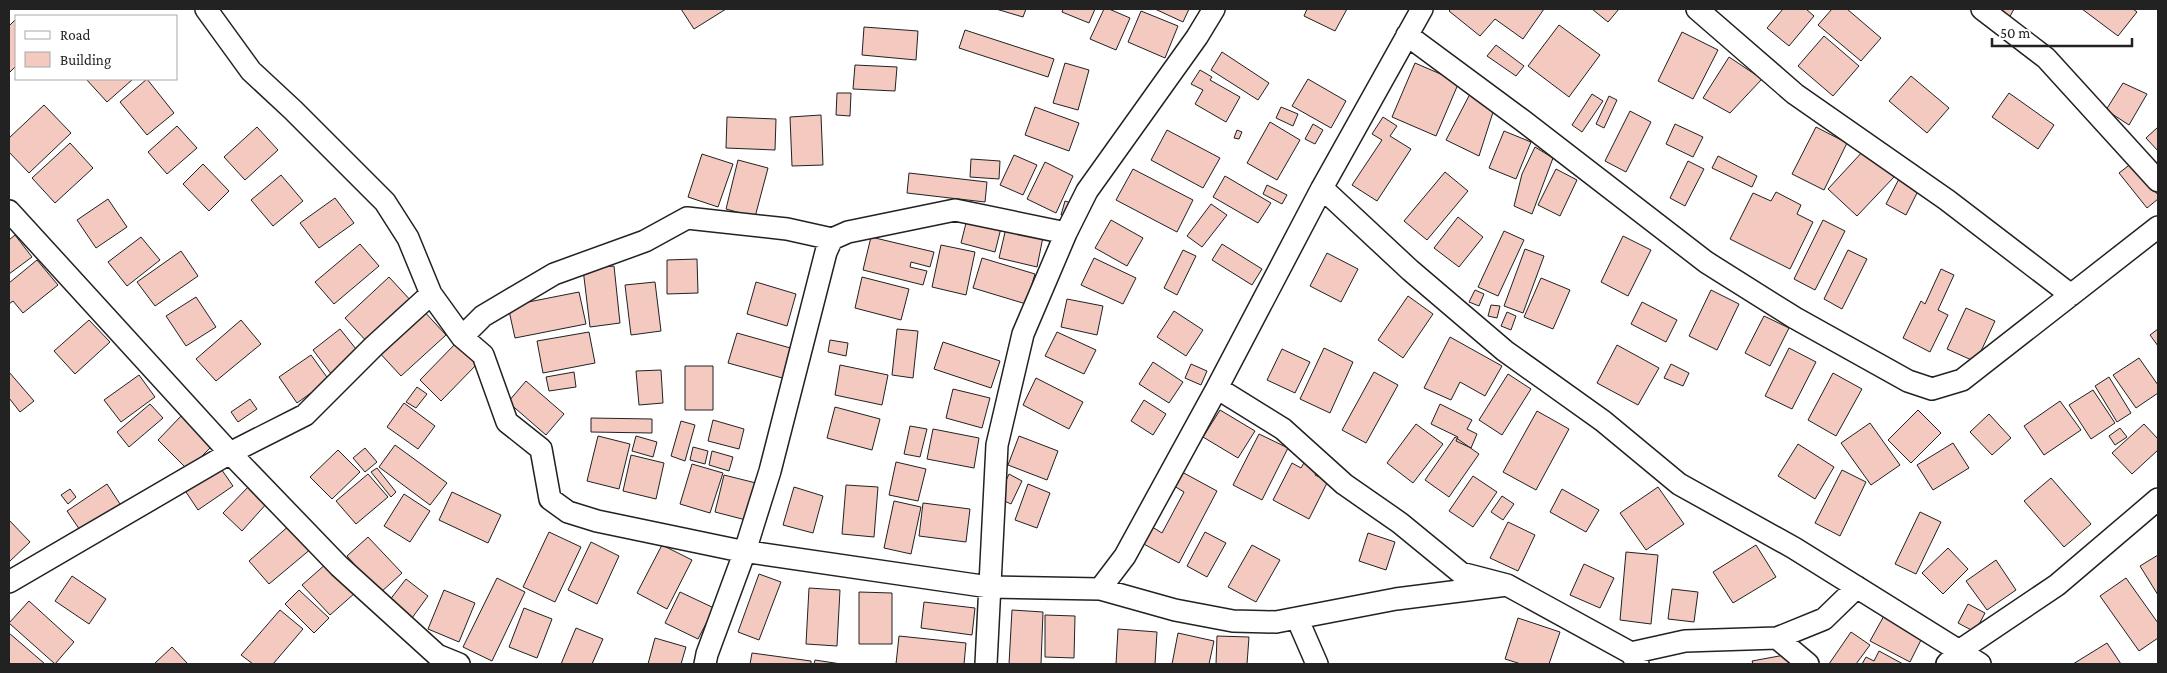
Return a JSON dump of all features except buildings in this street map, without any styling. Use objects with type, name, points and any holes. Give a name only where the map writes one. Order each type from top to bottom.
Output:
[{"type":"street","points":[[206,9],[251,71],[294,110],[386,202],[408,238],[430,294],[462,337],[482,355],[507,422],[541,449],[550,499],[568,512],[597,521],[745,551],[989,588],[1100,589],[1176,610],[1233,621],[1276,622],[1396,599],[1507,585]]},
{"type":"street","points":[[986,664],[997,445],[1023,334],[1066,233],[1087,191],[1197,38],[1214,9]]},
{"type":"street","points":[[1100,589],[1125,556],[1217,388],[1322,188],[1422,9]]},
{"type":"street","points":[[1697,9],[1795,94],[1947,200],[2071,295]]},
{"type":"street","points":[[1982,9],[2046,58],[2158,181]]},
{"type":"street","points":[[1407,35],[1522,120],[1706,262],[1795,318],[1908,381],[1932,389],[1962,380],[2158,227]]},
{"type":"street","points":[[1322,188],[1410,270],[1505,351],[1603,421],[1679,484],[1794,548],[1857,587],[1953,658],[1980,664]]},
{"type":"street","points":[[462,337],[483,316],[554,274],[645,241],[687,218],[787,230],[832,239],[848,232],[955,210],[1066,233]]},
{"type":"street","points":[[9,211],[230,453],[346,572],[437,656],[459,664]]},
{"type":"street","points":[[706,664],[707,654],[745,551],[770,471],[826,252],[832,239]]},
{"type":"street","points":[[9,582],[230,453],[305,415],[430,294]]},
{"type":"street","points":[[1217,388],[1283,429],[1344,484],[1400,522],[1461,574],[1507,585],[1634,659],[1685,640],[1777,638],[1824,619],[1857,587]]},
{"type":"street","points":[[1953,658],[2057,585],[2158,499]]},
{"type":"street","points":[[1297,618],[1317,664]]},
{"type":"street","points":[[1777,638],[1808,664]]}]
